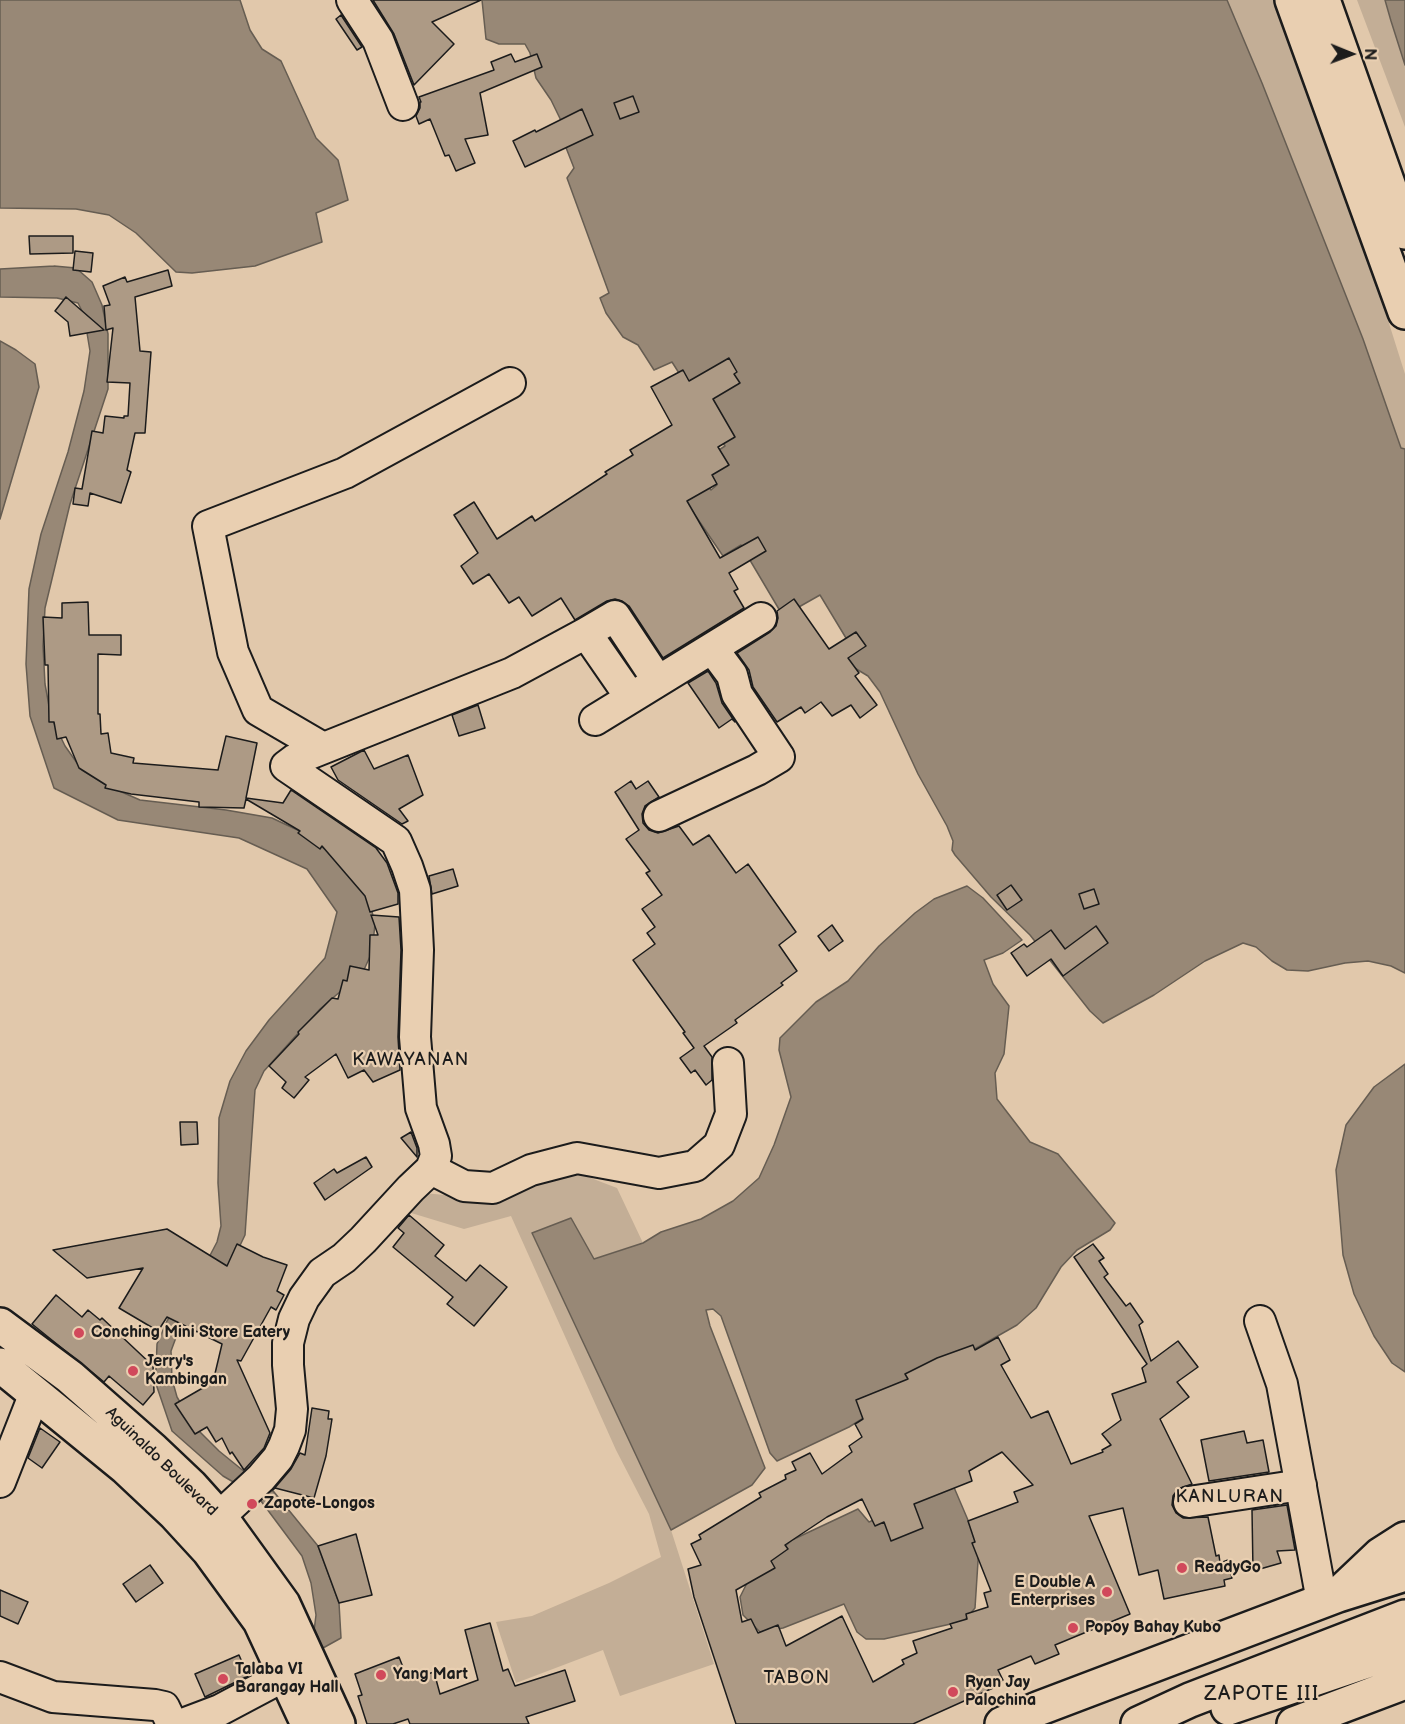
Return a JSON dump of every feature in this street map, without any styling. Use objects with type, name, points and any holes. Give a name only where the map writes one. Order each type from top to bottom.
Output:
[{"type":"highway","points":[[1292,0],[1405,312]]},
{"type":"highway","points":[[1323,0],[1405,232]]},
{"type":"highway","name":"Aguinaldo Boulevard","points":[[0,1325],[70,1377],[191,1486],[241,1497],[266,1578],[283,1604],[338,1724]]},
{"type":"highway","name":"Aguinaldo Boulevard","points":[[0,1365],[124,1467],[175,1514],[209,1551],[255,1614],[308,1724]]},
{"type":"highway","points":[[1330,1598],[1380,1555],[1405,1539]]},
{"type":"highway","points":[[1002,1724],[1330,1598],[1405,1574]]},
{"type":"highway","points":[[1138,1724],[1190,1700],[1405,1617]]},
{"type":"highway","points":[[1180,1724],[1405,1648]]},
{"type":"highway","points":[[1294,1724],[1405,1682]]},
{"type":"highway","points":[[1047,1724],[1105,1683]]},
{"type":"street","points":[[352,0],[378,40],[403,105]]},
{"type":"street","points":[[323,748],[258,710],[232,652],[208,526],[345,473],[510,383]]},
{"type":"street","points":[[241,1497],[278,1458],[290,1430],[292,1409],[288,1343],[294,1320],[304,1298],[322,1273],[344,1258],[363,1240],[430,1169],[436,1156],[421,1108],[415,1037],[418,950],[415,890],[396,841],[286,766],[294,760],[323,748],[512,673],[615,616],[658,681]]},
{"type":"street","points":[[595,720],[761,618]]},
{"type":"street","points":[[586,633],[631,698]]},
{"type":"street","points":[[659,816],[757,770],[779,757],[737,694],[732,675],[712,648]]},
{"type":"street","points":[[430,1169],[464,1186],[493,1188],[531,1170],[578,1158],[658,1173],[695,1166],[719,1145],[731,1114],[728,1063]]},
{"type":"street","points":[[1260,1321],[1282,1384],[1301,1485],[1330,1598]]},
{"type":"street","points":[[0,1482],[35,1393]]},
{"type":"street","points":[[1189,1502],[1301,1485]]},
{"type":"street","points":[[183,1724],[220,1710],[286,1675]]},
{"type":"street","points":[[0,1677],[53,1697],[164,1707],[172,1724]]},
{"type":"shaded area","points":[[0,0],[240,0],[250,30],[262,49],[281,61],[316,138],[338,160],[348,200],[316,213],[322,242],[255,266],[192,273],[176,272],[136,233],[109,215],[76,209],[0,208]]},
{"type":"shaded area","points":[[482,0],[1227,0],[1363,339],[1401,448],[1405,449],[1405,973],[1391,966],[1368,961],[1345,963],[1308,971],[1287,970],[1256,947],[1243,943],[1205,961],[1154,995],[1103,1023],[1090,1011],[1030,935],[991,897],[955,855],[947,826],[918,774],[880,692],[868,676],[848,664],[844,650],[849,643],[820,595],[783,616],[741,545],[723,556],[684,499],[707,485],[711,490],[717,485],[705,459],[725,446],[672,362],[654,370],[638,345],[623,337],[606,313],[600,298],[609,293],[567,178],[574,168],[563,140],[569,137],[551,100],[536,78],[530,53],[525,44],[499,44],[486,39]]},
{"type":"shaded area","points":[[1227,0],[1276,0],[1375,279],[1405,374],[1405,449],[1401,449],[1363,339]]},
{"type":"shaded area","points":[[1357,0],[1385,0],[1405,65],[1405,127]]},
{"type":"shaded area","points":[[1385,0],[1405,0],[1405,65],[1391,21]]},
{"type":"shaded area","points":[[54,266],[76,268],[92,282],[102,305],[108,334],[108,389],[70,504],[45,608],[43,646],[45,684],[51,717],[65,746],[82,770],[108,786],[140,800],[272,818],[306,834],[332,855],[369,899],[375,924],[372,952],[363,972],[320,1009],[264,1071],[255,1090],[245,1235],[234,1258],[178,1332],[171,1351],[172,1379],[177,1397],[194,1426],[219,1451],[274,1492],[318,1546],[339,1603],[341,1638],[323,1648],[314,1631],[316,1615],[311,1583],[302,1556],[261,1501],[223,1476],[172,1431],[157,1387],[156,1370],[157,1344],[167,1321],[206,1263],[217,1242],[221,1226],[218,1183],[219,1118],[230,1081],[246,1051],[269,1020],[325,958],[337,912],[307,869],[239,838],[118,820],[54,788],[30,716],[26,664],[29,589],[41,534],[68,452],[84,391],[90,351],[84,315],[78,303],[57,298],[0,297],[0,269]]},
{"type":"shaded area","points":[[0,341],[35,364],[39,387],[0,519]]},
{"type":"shaded area","points":[[967,886],[983,898],[1022,940],[1003,953],[984,960],[993,984],[1009,1006],[1004,1054],[995,1073],[997,1099],[1030,1142],[1058,1154],[1115,1223],[1110,1230],[1077,1250],[1061,1267],[1036,1308],[1017,1325],[849,1427],[777,1461],[770,1453],[721,1316],[713,1309],[706,1310],[710,1326],[765,1468],[752,1485],[671,1530],[532,1233],[571,1218],[594,1259],[643,1243],[661,1232],[701,1219],[733,1201],[759,1178],[774,1145],[791,1097],[779,1050],[780,1038],[816,1002],[848,981],[879,946],[915,913],[934,899]]},
{"type":"shaded area","points":[[1405,1064],[1405,1372],[1392,1363],[1374,1336],[1354,1294],[1343,1255],[1336,1170],[1346,1125],[1374,1087]]},
{"type":"shaded area","points":[[550,1172],[583,1175],[617,1188],[643,1243],[593,1259],[571,1218],[532,1234],[671,1530],[714,1664],[620,1696],[603,1650],[516,1683],[496,1622],[532,1616],[609,1583],[661,1557],[649,1514],[616,1450],[511,1216],[464,1229],[408,1212],[424,1193],[486,1199]]},
{"type":"shaded area","points":[[953,1485],[979,1546],[975,1608],[964,1621],[884,1639],[866,1639],[857,1632],[844,1604],[783,1628],[760,1632],[743,1615],[740,1597],[749,1579],[792,1540],[858,1509],[869,1522]]},
{"type":"building","points":[[373,0],[481,0],[432,22],[454,44],[414,85],[394,34]]},
{"type":"building","points":[[341,15],[362,47],[357,50],[336,19]]},
{"type":"building","points":[[511,54],[515,62],[537,54],[542,67],[480,93],[488,135],[465,139],[475,163],[456,171],[449,155],[445,156],[430,119],[419,124],[416,116],[421,102],[419,97],[494,70],[491,62]]},
{"type":"building","points":[[633,96],[639,112],[620,119],[614,103]]},
{"type":"building","points":[[582,109],[593,135],[525,167],[513,141]]},
{"type":"building","points":[[29,236],[73,236],[73,253],[30,254]]},
{"type":"building","points":[[75,251],[93,253],[91,272],[73,270]]},
{"type":"building","points":[[168,270],[172,286],[135,297],[140,351],[151,352],[145,433],[135,433],[127,470],[131,472],[121,503],[90,493],[88,506],[73,504],[75,488],[82,489],[92,431],[103,433],[105,416],[124,418],[128,416],[130,383],[107,382],[113,328],[106,330],[104,306],[110,305],[103,286],[125,277],[127,282]]},
{"type":"building","points":[[66,297],[104,330],[70,336],[68,322],[55,311]]},
{"type":"building","points":[[729,358],[737,372],[734,374],[740,383],[713,399],[735,437],[718,447],[729,465],[712,475],[717,484],[687,501],[720,558],[758,537],[766,551],[729,573],[738,589],[734,591],[744,608],[663,658],[629,606],[622,601],[615,599],[607,601],[575,620],[561,598],[532,616],[519,597],[509,603],[489,574],[473,584],[461,566],[478,553],[454,515],[474,502],[497,539],[532,516],[535,521],[633,455],[630,450],[672,425],[651,387],[683,370],[689,381]]},
{"type":"building","points":[[794,599],[829,649],[856,632],[866,646],[848,658],[859,673],[855,676],[877,705],[860,718],[851,705],[832,716],[821,702],[805,713],[801,707],[777,722],[753,687],[749,670],[737,653],[770,632],[776,626],[777,611]]},
{"type":"building","points":[[88,602],[89,635],[121,635],[121,655],[98,654],[98,714],[100,714],[101,734],[108,733],[111,753],[134,758],[133,763],[218,770],[226,736],[257,743],[246,798],[283,803],[291,790],[376,848],[387,863],[398,893],[398,904],[370,912],[365,896],[322,846],[320,849],[298,833],[300,831],[246,799],[244,808],[199,807],[199,802],[131,794],[105,788],[106,785],[79,768],[66,737],[57,739],[54,722],[49,722],[48,665],[45,665],[43,617],[62,618],[62,603]]},
{"type":"building","points":[[708,671],[716,683],[722,703],[735,722],[732,719],[719,728],[688,683]]},
{"type":"building","points":[[478,705],[485,728],[459,736],[452,715]]},
{"type":"building","points":[[364,750],[374,769],[408,755],[423,795],[399,809],[408,821],[402,824],[338,780],[331,767]]},
{"type":"building","points":[[631,781],[636,789],[648,781],[659,797],[645,806],[642,814],[643,823],[649,830],[658,833],[679,826],[693,845],[709,835],[736,873],[748,864],[796,932],[779,945],[797,971],[781,983],[783,985],[735,1020],[737,1023],[704,1046],[712,1057],[712,1080],[706,1085],[695,1070],[691,1073],[680,1058],[694,1048],[633,960],[655,944],[647,933],[655,927],[642,909],[662,895],[646,873],[650,871],[626,839],[639,830],[615,792]]},
{"type":"building","points":[[453,869],[458,886],[432,894],[429,876]]},
{"type":"building","points":[[1011,885],[1022,900],[1007,910],[997,895]]},
{"type":"building","points":[[1094,889],[1099,904],[1084,909],[1079,894]]},
{"type":"building","points":[[371,915],[399,917],[400,1070],[373,1082],[364,1070],[348,1078],[336,1054],[305,1077],[309,1080],[294,1098],[282,1088],[286,1082],[269,1066],[299,1034],[298,1032],[332,998],[338,999],[343,980],[347,981],[350,966],[369,970],[370,935],[378,935]]},
{"type":"building","points":[[832,925],[843,941],[829,951],[818,936]]},
{"type":"building","points":[[1096,926],[1108,943],[1063,976],[1051,959],[1027,976],[1011,953],[1024,944],[1027,947],[1051,930],[1065,949]]},
{"type":"building","points":[[180,1122],[197,1122],[198,1144],[181,1145]]},
{"type":"building","points":[[411,1132],[417,1148],[417,1157],[401,1138]]},
{"type":"building","points":[[366,1157],[372,1167],[325,1200],[314,1183],[334,1169],[337,1173]]},
{"type":"building","points":[[409,1215],[444,1245],[435,1256],[466,1281],[480,1265],[507,1287],[474,1326],[447,1304],[453,1297],[393,1247],[404,1233],[398,1228]]},
{"type":"building","points":[[167,1229],[227,1266],[237,1244],[263,1257],[287,1265],[277,1291],[284,1295],[276,1310],[271,1307],[241,1361],[237,1360],[270,1433],[264,1448],[244,1470],[232,1452],[230,1454],[222,1438],[216,1442],[207,1427],[195,1434],[175,1404],[213,1382],[222,1344],[167,1317],[158,1331],[119,1308],[143,1268],[87,1278],[53,1250]]},
{"type":"building","points":[[1093,1244],[1104,1258],[1099,1261],[1108,1274],[1104,1277],[1126,1306],[1130,1303],[1143,1322],[1139,1325],[1151,1361],[1178,1341],[1198,1367],[1177,1382],[1189,1397],[1160,1419],[1192,1484],[1178,1489],[1173,1496],[1172,1505],[1176,1513],[1183,1518],[1208,1517],[1216,1556],[1219,1555],[1220,1563],[1228,1560],[1232,1578],[1224,1580],[1225,1586],[1164,1599],[1158,1570],[1139,1575],[1123,1508],[1089,1516],[1130,1614],[1055,1645],[1059,1654],[1035,1664],[1031,1656],[998,1670],[1003,1680],[992,1685],[993,1688],[913,1724],[736,1724],[694,1597],[688,1569],[701,1565],[691,1544],[701,1539],[699,1535],[761,1497],[759,1493],[786,1479],[785,1475],[796,1470],[792,1462],[810,1453],[822,1474],[852,1452],[849,1446],[862,1437],[855,1424],[863,1419],[856,1400],[908,1379],[905,1374],[937,1358],[973,1345],[975,1350],[998,1337],[1010,1360],[1001,1365],[1031,1418],[1048,1411],[1071,1464],[1103,1452],[1102,1450],[1111,1445],[1102,1434],[1121,1420],[1112,1394],[1146,1382],[1142,1368],[1147,1364],[1074,1257]],"holes":[[[1002,1452],[1033,1485],[1014,1492],[1018,1502],[968,1521],[975,1542],[972,1543],[991,1591],[984,1593],[988,1607],[966,1614],[967,1619],[950,1624],[952,1628],[913,1641],[917,1653],[902,1660],[904,1664],[873,1682],[842,1616],[786,1646],[778,1625],[758,1633],[751,1619],[742,1622],[736,1590],[775,1568],[771,1561],[788,1549],[785,1545],[827,1517],[862,1499],[875,1526],[884,1522],[891,1541],[923,1528],[914,1504],[972,1481],[969,1471]]]},
{"type":"building","points":[[56,1295],[82,1317],[88,1310],[100,1320],[102,1318],[153,1366],[154,1392],[143,1405],[109,1376],[104,1382],[32,1324]]},
{"type":"building","points":[[312,1408],[329,1411],[328,1419],[332,1419],[326,1456],[314,1498],[275,1488],[273,1490],[291,1469],[300,1453],[305,1455]]},
{"type":"building","points":[[40,1428],[60,1442],[42,1468],[28,1458]]},
{"type":"building","points":[[1244,1431],[1247,1443],[1263,1440],[1269,1472],[1209,1481],[1201,1440]]},
{"type":"building","points":[[1287,1505],[1295,1550],[1277,1551],[1281,1563],[1253,1571],[1252,1510]]},
{"type":"building","points":[[356,1534],[372,1595],[339,1603],[318,1546]]},
{"type":"building","points":[[150,1565],[163,1583],[136,1602],[123,1584]]},
{"type":"building","points":[[0,1590],[28,1602],[18,1624],[0,1616]]},
{"type":"building","points":[[490,1623],[503,1671],[508,1669],[515,1686],[565,1670],[575,1701],[526,1717],[529,1724],[410,1724],[408,1719],[393,1724],[367,1724],[358,1696],[362,1695],[355,1674],[399,1657],[408,1680],[434,1672],[440,1694],[478,1680],[465,1630]]},
{"type":"building","name":"Talaba VI Barangay Hall","points":[[239,1655],[248,1676],[205,1697],[195,1674]]},
{"type":"place","name":"Conching Mini Store Eatery","points":[[79,1333]]},
{"type":"place","name":"Jerry's Kambingan","points":[[133,1371]]},
{"type":"place","name":"Zapote-Longos","points":[[252,1504]]},
{"type":"place","name":"ReadyGo","points":[[1182,1568]]},
{"type":"place","name":"E Double A Enterprises","points":[[1107,1592]]},
{"type":"place","name":"Popoy Bahay Kubo","points":[[1073,1628]]},
{"type":"place","name":"Yang Mart","points":[[381,1675]]},
{"type":"place","name":"Talaba VI Barangay Hall","points":[[223,1679]]},
{"type":"place","name":"Ryan Jay Palochina","points":[[953,1692]]},
{"type":"district","name":"KAWAYANAN","points":[[411,1060]]},
{"type":"district","name":"KANLURAN","points":[[1230,1497]]},
{"type":"district","name":"TABON","points":[[797,1678]]},
{"type":"district","name":"ZAPOTE III","points":[[1262,1695]]}]
